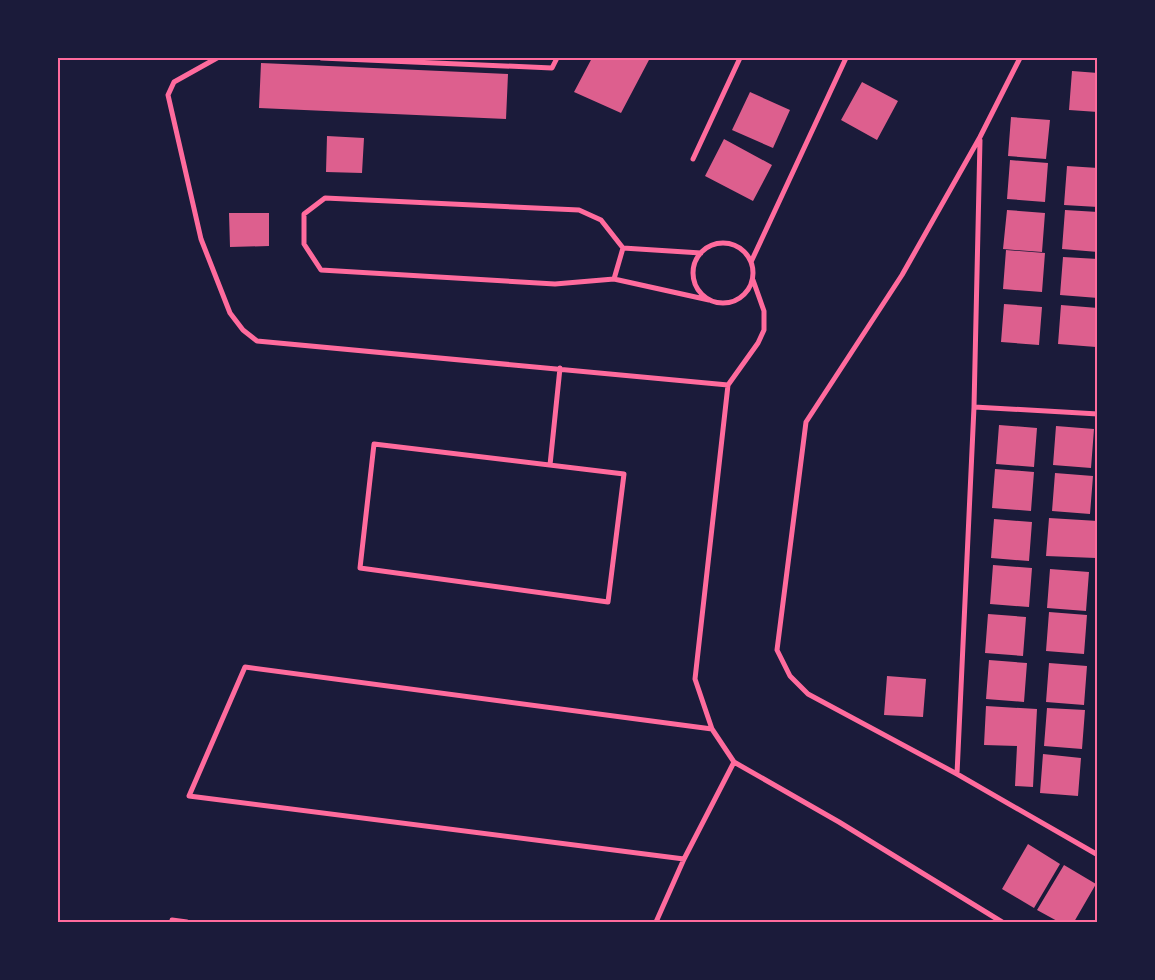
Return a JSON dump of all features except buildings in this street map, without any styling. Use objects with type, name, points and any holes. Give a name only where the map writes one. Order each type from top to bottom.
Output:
[{"type":"street","points":[[217,58],[174,82],[168,95],[200,239],[230,313],[243,330],[257,341],[728,385]]},
{"type":"street","points":[[321,58],[552,68],[557,58]]},
{"type":"street","points":[[693,160],[740,58]]},
{"type":"street","points":[[751,262],[846,58]]},
{"type":"street","points":[[1020,58],[980,137],[902,275],[806,422],[777,650],[790,676],[808,694],[957,774],[1098,855]]},
{"type":"street","points":[[957,774],[974,407],[980,137]]},
{"type":"street","points":[[701,253],[623,248],[601,220],[579,210],[325,198],[304,214],[304,244],[321,270],[555,284],[614,279],[718,303],[736,301],[744,296],[753,280]]},
{"type":"street","points":[[709,300],[699,292],[694,279],[694,265],[701,253],[716,244],[733,245],[741,249],[751,262],[753,280],[764,311],[764,330],[758,343],[728,385],[695,679],[712,729],[734,762],[839,822],[1002,922]]},
{"type":"street","points":[[614,279],[623,248]]},
{"type":"street","points":[[550,465],[560,368]]},
{"type":"street","points":[[974,407],[1098,414]]},
{"type":"street","points":[[374,444],[550,465],[624,474],[608,602],[360,568],[374,444]]},
{"type":"street","points":[[684,859],[189,796],[245,667],[712,729]]},
{"type":"street","points":[[656,922],[684,859],[734,762]]},
{"type":"street","points":[[172,920],[186,922]]}]
